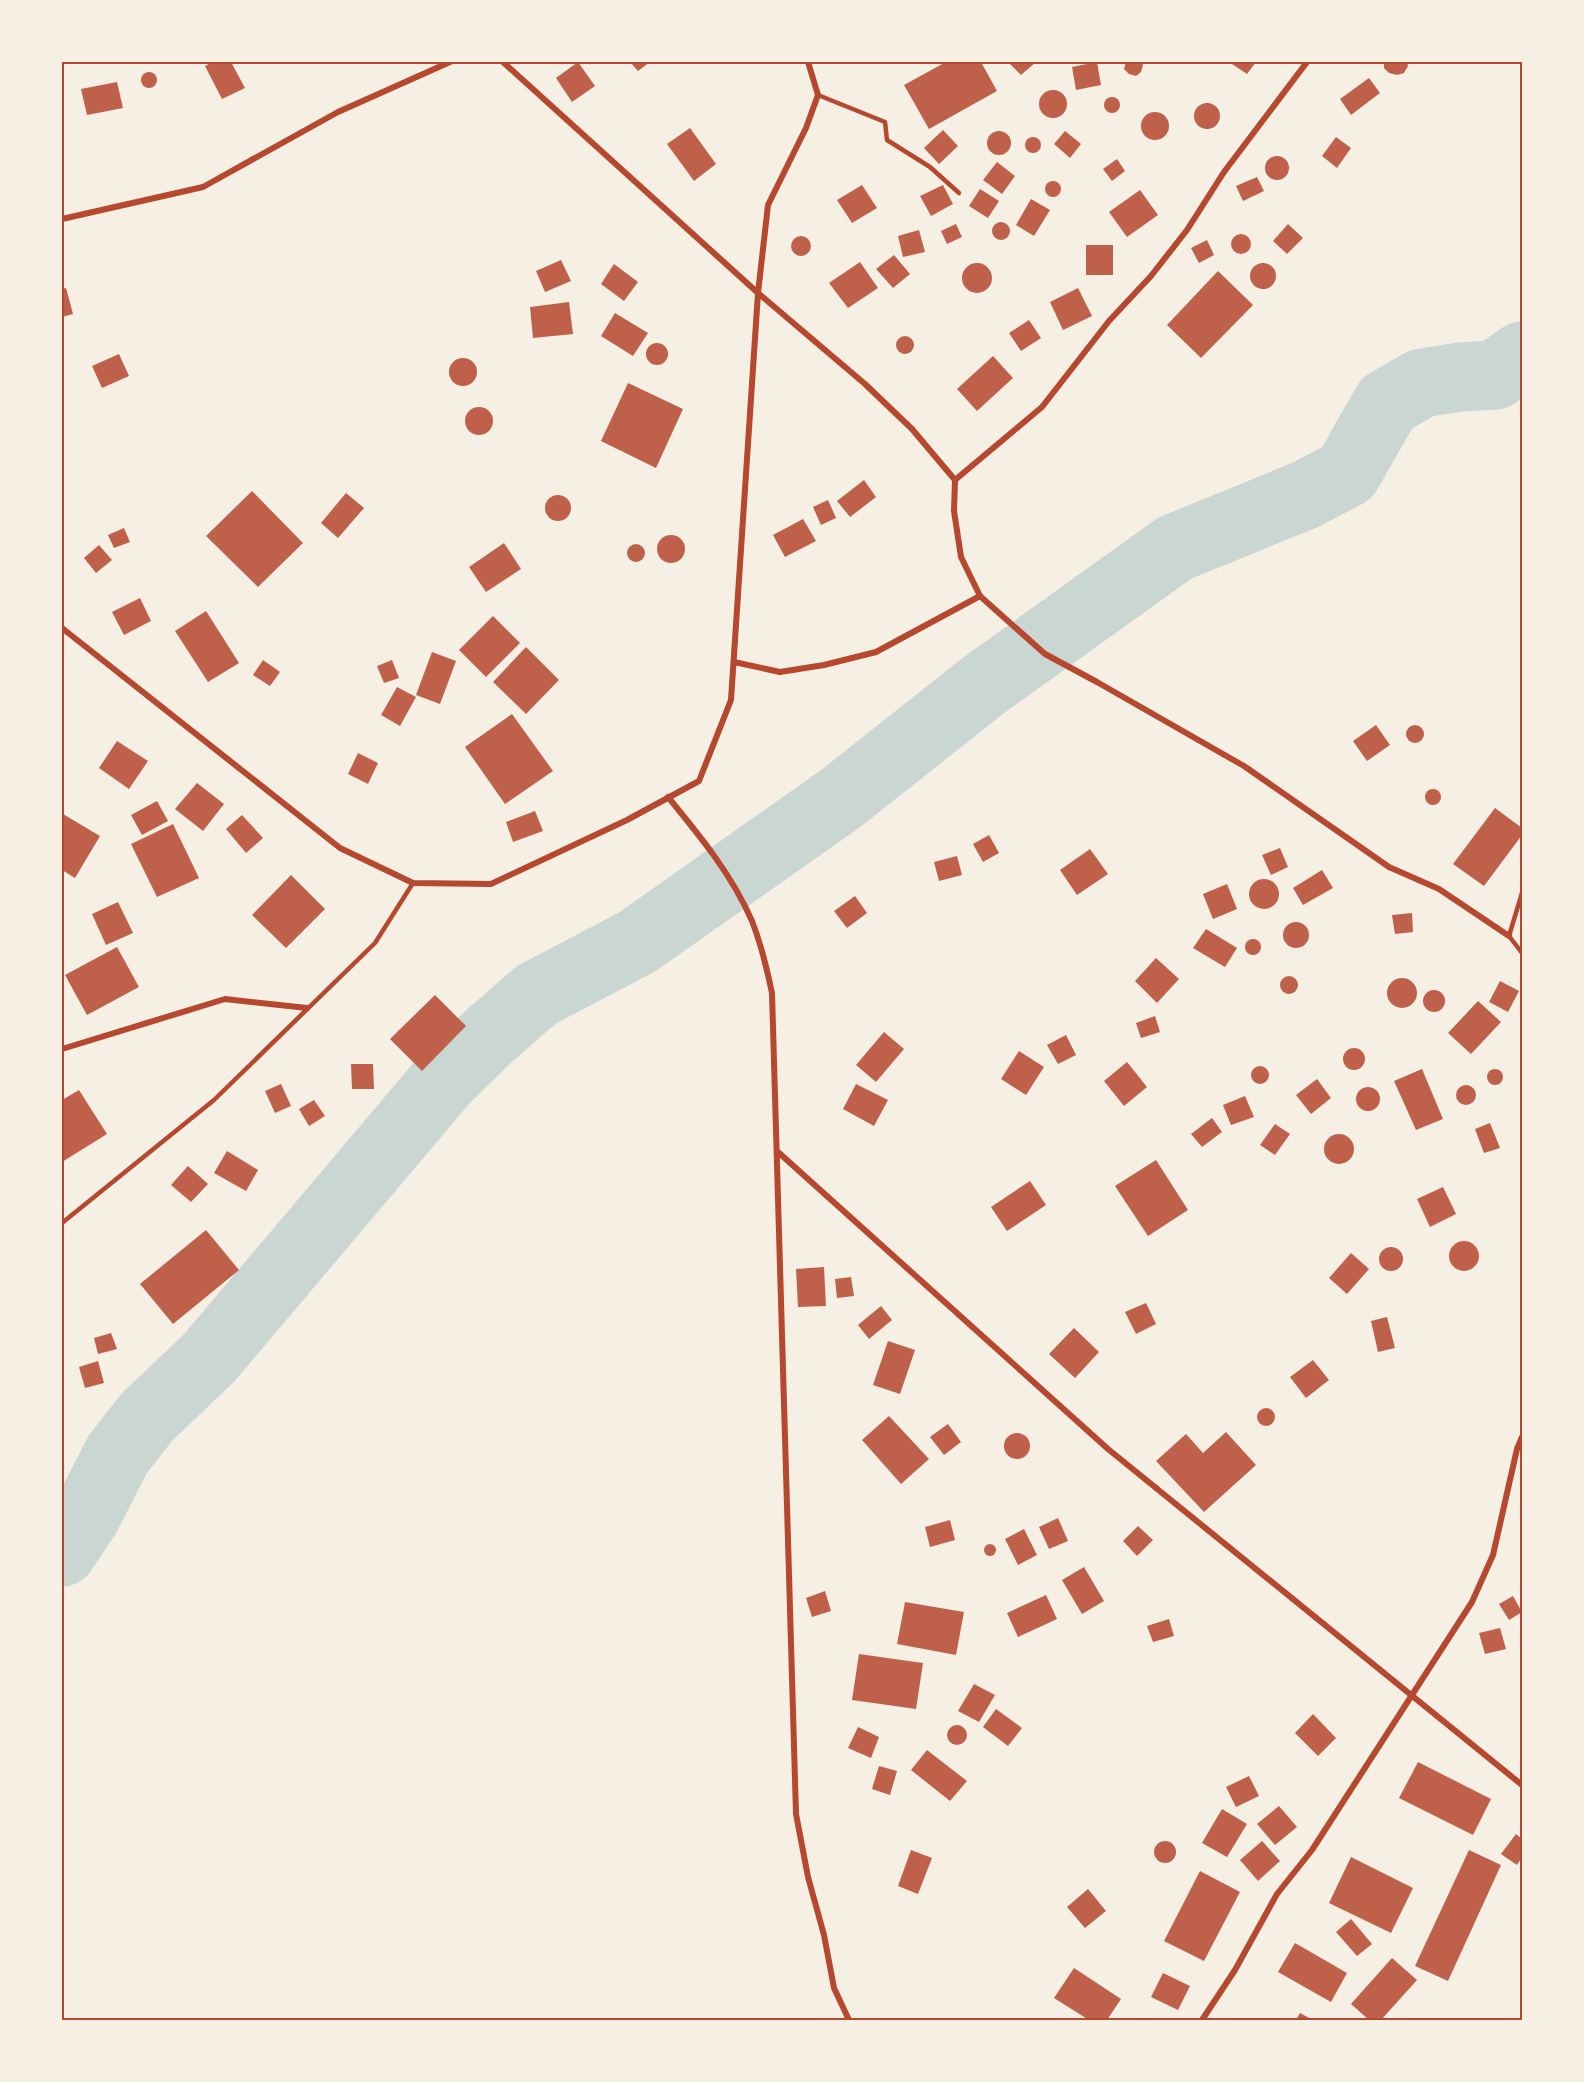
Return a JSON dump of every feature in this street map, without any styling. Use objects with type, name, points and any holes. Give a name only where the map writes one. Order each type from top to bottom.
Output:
[{"type":"street","points":[[62,219],[203,187],[338,112],[450,62]]},
{"type":"street","points":[[503,62],[912,429],[955,480],[954,511],[961,557],[980,596],[1045,654],[1244,766],[1389,867],[1439,889],[1509,936]]},
{"type":"street","points":[[62,628],[340,848],[413,883],[491,884],[627,820],[699,781],[731,700],[758,292],[768,205],[806,128],[818,95],[808,62]]},
{"type":"street","points":[[955,480],[1042,407],[1109,321],[1151,276],[1187,230],[1224,172],[1307,62]]},
{"type":"street","points":[[734,663],[780,672],[824,665],[876,652],[980,596]]},
{"type":"street","points":[[668,797],[710,848],[731,882],[751,921],[765,960],[772,993],[796,1814],[834,1988],[849,2020]]},
{"type":"street","points":[[62,1049],[225,999],[308,1008]]},
{"type":"street","points":[[778,1152],[1108,1449],[1522,1785]]},
{"type":"street","points":[[1202,2020],[1234,1970],[1277,1894],[1312,1850],[1472,1602],[1493,1555],[1516,1449],[1522,1437]]},
{"type":"lane","points":[[818,95],[885,122],[887,140],[930,167],[959,193]]},
{"type":"lane","points":[[62,1223],[214,1100],[375,943],[413,883]]},
{"type":"lane","points":[[1522,893],[1509,936],[1522,953]]},
{"type":"building","points":[[213,62],[231,62],[245,88],[222,99],[205,66]]},
{"type":"building","points":[[578,62],[595,86],[572,102],[556,78]]},
{"type":"building","points":[[630,62],[650,62],[638,71]]},
{"type":"building","points":[[946,62],[981,62],[997,91],[929,129],[904,85]]},
{"type":"building","points":[[1008,62],[1036,62],[1021,75]]},
{"type":"building","points":[[1097,62],[1101,85],[1076,90],[1072,67]]},
{"type":"building","points":[[1126,62],[1141,62],[1143,65],[1141,72],[1136,76],[1129,74],[1124,69]]},
{"type":"building","points":[[1229,62],[1256,62],[1247,74]]},
{"type":"building","points":[[1384,62],[1407,62],[1408,66],[1404,73],[1397,75],[1389,73],[1384,68]]},
{"type":"building","points":[[149,72],[155,74],[157,80],[155,86],[149,88],[143,86],[141,80],[143,74]]},
{"type":"building","points":[[1369,78],[1380,93],[1351,115],[1340,99]]},
{"type":"building","points":[[117,82],[123,108],[87,115],[81,89]]},
{"type":"building","points":[[1053,90],[1063,94],[1067,104],[1063,114],[1053,118],[1043,114],[1039,104],[1043,94]]},
{"type":"building","points":[[1109,97],[1115,97],[1120,105],[1118,111],[1109,113],[1104,108],[1104,102]]},
{"type":"building","points":[[1207,103],[1216,107],[1220,116],[1216,125],[1207,129],[1198,125],[1194,116],[1198,107]]},
{"type":"building","points":[[1155,112],[1165,116],[1169,126],[1165,136],[1155,140],[1145,136],[1141,126],[1145,116]]},
{"type":"building","points":[[690,128],[716,164],[694,181],[667,144]]},
{"type":"building","points":[[943,130],[958,146],[939,164],[924,148]]},
{"type":"building","points":[[999,131],[1007,135],[1011,143],[1007,151],[999,155],[991,151],[987,143],[991,135]]},
{"type":"building","points":[[1065,131],[1081,144],[1070,158],[1054,144]]},
{"type":"building","points":[[1030,137],[1036,137],[1041,145],[1039,151],[1030,153],[1025,148],[1025,142]]},
{"type":"building","points":[[1336,137],[1351,148],[1337,168],[1322,156]]},
{"type":"building","points":[[1277,156],[1286,159],[1289,168],[1286,177],[1277,180],[1268,177],[1265,168],[1268,159]]},
{"type":"building","points":[[1117,159],[1125,171],[1112,181],[1103,169]]},
{"type":"building","points":[[997,162],[1015,176],[1002,194],[983,180]]},
{"type":"building","points":[[1257,177],[1264,191],[1243,201],[1236,186]]},
{"type":"building","points":[[1053,181],[1059,183],[1061,189],[1059,195],[1053,197],[1047,195],[1045,189],[1047,183]]},
{"type":"building","points":[[862,185],[877,208],[852,223],[837,200]]},
{"type":"building","points":[[943,185],[953,204],[931,216],[920,196]]},
{"type":"building","points":[[980,189],[999,201],[988,218],[969,206]]},
{"type":"building","points":[[1140,190],[1158,215],[1127,237],[1109,212]]},
{"type":"building","points":[[1031,199],[1050,210],[1034,236],[1016,225]]},
{"type":"building","points":[[1001,222],[1007,225],[1010,231],[1007,237],[1001,240],[995,237],[992,231],[995,225]]},
{"type":"building","points":[[956,224],[962,237],[947,244],[941,231]]},
{"type":"building","points":[[1288,224],[1303,238],[1287,254],[1273,241]]},
{"type":"building","points":[[919,230],[925,252],[903,257],[898,236]]},
{"type":"building","points":[[1237,234],[1245,234],[1251,240],[1251,248],[1245,254],[1237,254],[1231,248],[1231,240]]},
{"type":"building","points":[[797,236],[805,236],[811,242],[811,250],[805,256],[797,256],[791,250],[791,242]]},
{"type":"building","points":[[1207,240],[1214,255],[1199,263],[1191,248]]},
{"type":"building","points":[[1086,245],[1113,245],[1113,275],[1086,275]]},
{"type":"building","points":[[894,255],[910,274],[893,288],[876,269]]},
{"type":"building","points":[[561,260],[571,281],[545,292],[536,271]]},
{"type":"building","points":[[860,262],[878,288],[848,308],[829,283]]},
{"type":"building","points":[[977,263],[988,267],[992,278],[988,289],[977,293],[966,289],[962,278],[966,267]]},
{"type":"building","points":[[1263,263],[1272,267],[1276,276],[1272,285],[1263,289],[1254,285],[1250,276],[1254,267]]},
{"type":"building","points":[[614,264],[638,282],[624,301],[601,284]]},
{"type":"building","points":[[1218,271],[1253,305],[1201,358],[1167,325]]},
{"type":"building","points":[[66,288],[73,314],[62,317],[62,289]]},
{"type":"building","points":[[1078,288],[1092,316],[1063,330],[1050,302]]},
{"type":"building","points":[[569,302],[573,334],[533,338],[530,307]]},
{"type":"building","points":[[615,313],[648,333],[633,356],[601,336]]},
{"type":"building","points":[[1029,320],[1041,338],[1021,351],[1009,333]]},
{"type":"building","points":[[905,336],[911,339],[914,345],[911,351],[905,354],[899,351],[896,345],[899,339]]},
{"type":"building","points":[[657,343],[667,350],[668,354],[661,364],[657,365],[647,358],[646,354],[653,344]]},
{"type":"building","points":[[119,354],[129,376],[102,388],[92,366]]},
{"type":"building","points":[[993,356],[1013,378],[977,411],[957,389]]},
{"type":"building","points":[[463,358],[473,362],[477,372],[473,382],[463,386],[453,382],[449,372],[453,362]]},
{"type":"building","points":[[628,383],[683,409],[656,468],[601,441]]},
{"type":"building","points":[[479,407],[489,411],[493,421],[489,431],[479,435],[469,431],[465,421],[469,411]]},
{"type":"building","points":[[864,480],[876,497],[850,517],[837,501]]},
{"type":"building","points":[[252,491],[303,543],[258,587],[206,536]]},
{"type":"building","points":[[346,493],[364,508],[338,538],[321,523]]},
{"type":"building","points":[[558,495],[567,499],[571,508],[567,517],[558,521],[549,517],[545,508],[549,499]]},
{"type":"building","points":[[828,500],[836,518],[821,525],[813,507]]},
{"type":"building","points":[[803,519],[816,541],[785,557],[773,535]]},
{"type":"building","points":[[124,528],[130,542],[114,548],[108,535]]},
{"type":"building","points":[[671,535],[681,539],[685,549],[681,559],[671,563],[661,559],[657,549],[661,539]]},
{"type":"building","points":[[504,543],[521,569],[486,592],[469,567]]},
{"type":"building","points":[[636,544],[642,547],[645,553],[642,559],[636,562],[630,559],[627,553],[630,547]]},
{"type":"building","points":[[99,545],[112,560],[96,573],[84,558]]},
{"type":"building","points":[[140,598],[151,621],[124,635],[112,612]]},
{"type":"building","points":[[206,611],[239,663],[208,682],[175,631]]},
{"type":"building","points":[[493,616],[520,643],[486,677],[459,650]]},
{"type":"building","points":[[526,647],[559,680],[526,714],[493,682]]},
{"type":"building","points":[[432,652],[456,661],[440,704],[416,695]]},
{"type":"building","points":[[263,660],[280,672],[270,686],[253,675]]},
{"type":"building","points":[[392,660],[399,678],[384,683],[377,666]]},
{"type":"building","points":[[397,687],[416,697],[400,726],[381,715]]},
{"type":"building","points":[[512,714],[553,771],[505,804],[465,747]]},
{"type":"building","points":[[1376,725],[1390,745],[1367,761],[1353,741]]},
{"type":"building","points":[[1415,725],[1421,728],[1424,734],[1421,740],[1415,743],[1409,740],[1406,734],[1409,728]]},
{"type":"building","points":[[117,741],[148,761],[129,789],[99,768]]},
{"type":"building","points":[[358,753],[378,763],[368,784],[348,774]]},
{"type":"building","points":[[197,783],[224,804],[203,831],[175,809]]},
{"type":"building","points":[[1433,789],[1439,791],[1441,797],[1439,803],[1433,805],[1427,803],[1425,797],[1427,791]]},
{"type":"building","points":[[157,801],[168,821],[142,835],[131,815]]},
{"type":"building","points":[[1495,808],[1522,828],[1522,835],[1484,886],[1453,864]]},
{"type":"building","points":[[535,811],[543,831],[513,842],[506,822]]},
{"type":"building","points":[[63,814],[100,836],[75,878],[62,870]]},
{"type":"building","points":[[242,815],[263,838],[246,853],[226,829]]},
{"type":"building","points":[[173,824],[199,878],[157,897],[131,844]]},
{"type":"building","points":[[989,835],[999,853],[983,862],[973,844]]},
{"type":"building","points":[[1280,848],[1288,867],[1271,875],[1262,855]]},
{"type":"building","points":[[1090,849],[1108,874],[1077,895],[1060,870]]},
{"type":"building","points":[[957,856],[962,875],[939,881],[934,862]]},
{"type":"building","points":[[1322,870],[1333,888],[1303,905],[1293,888]]},
{"type":"building","points":[[291,875],[325,909],[286,948],[252,915]]},
{"type":"building","points":[[1264,879],[1270,880],[1278,888],[1278,900],[1270,908],[1264,909],[1258,908],[1250,900],[1249,894],[1250,888],[1258,880]]},
{"type":"building","points":[[1227,884],[1237,909],[1213,919],[1203,894]]},
{"type":"building","points":[[855,896],[867,913],[847,928],[834,911]]},
{"type":"building","points":[[118,902],[133,933],[106,945],[92,914]]},
{"type":"building","points":[[1412,913],[1413,932],[1395,934],[1392,915]]},
{"type":"building","points":[[1296,922],[1305,926],[1309,935],[1305,944],[1296,948],[1287,944],[1283,935],[1287,926]]},
{"type":"building","points":[[1206,929],[1237,948],[1225,967],[1193,948]]},
{"type":"building","points":[[1253,939],[1259,941],[1261,947],[1259,953],[1253,955],[1247,953],[1245,947],[1247,941]]},
{"type":"building","points":[[117,947],[139,987],[87,1015],[65,975]]},
{"type":"building","points":[[1156,958],[1179,979],[1157,1003],[1135,981]]},
{"type":"building","points":[[1289,976],[1295,979],[1298,985],[1295,991],[1289,994],[1283,991],[1280,985],[1283,979]]},
{"type":"building","points":[[1402,978],[1413,982],[1417,993],[1413,1004],[1402,1008],[1391,1004],[1387,993],[1391,982]]},
{"type":"building","points":[[1500,981],[1519,991],[1508,1012],[1489,1002]]},
{"type":"building","points":[[1434,990],[1442,993],[1445,1001],[1442,1009],[1434,1012],[1426,1009],[1423,1001],[1426,993]]},
{"type":"building","points":[[435,995],[466,1026],[422,1071],[390,1039]]},
{"type":"building","points":[[1478,1001],[1501,1022],[1471,1054],[1448,1033]]},
{"type":"building","points":[[1155,1016],[1160,1032],[1141,1038],[1136,1023]]},
{"type":"building","points":[[884,1032],[904,1049],[876,1082],[856,1065]]},
{"type":"building","points":[[1066,1035],[1076,1055],[1058,1064],[1047,1045]]},
{"type":"building","points":[[1354,1048],[1362,1051],[1365,1059],[1362,1067],[1354,1070],[1346,1067],[1343,1059],[1346,1051]]},
{"type":"building","points":[[1019,1051],[1044,1067],[1026,1095],[1001,1079]]},
{"type":"building","points":[[1127,1062],[1147,1087],[1124,1106],[1104,1081]]},
{"type":"building","points":[[351,1064],[373,1064],[374,1089],[352,1089]]},
{"type":"building","points":[[1260,1066],[1266,1069],[1269,1075],[1266,1081],[1260,1084],[1254,1081],[1251,1075],[1254,1069]]},
{"type":"building","points":[[1422,1069],[1443,1119],[1416,1130],[1394,1081]]},
{"type":"building","points":[[1492,1069],[1498,1069],[1503,1077],[1501,1083],[1492,1085],[1487,1080],[1487,1074]]},
{"type":"building","points":[[1317,1079],[1331,1098],[1311,1114],[1296,1095]]},
{"type":"building","points":[[281,1084],[291,1106],[275,1113],[265,1091]]},
{"type":"building","points":[[856,1084],[888,1100],[874,1126],[843,1109]]},
{"type":"building","points":[[1466,1085],[1473,1088],[1476,1095],[1473,1102],[1466,1105],[1459,1102],[1456,1095],[1459,1088]]},
{"type":"building","points":[[1368,1087],[1377,1090],[1380,1099],[1377,1108],[1368,1111],[1359,1108],[1356,1099],[1359,1090]]},
{"type":"building","points":[[79,1090],[107,1134],[62,1162],[62,1100]]},
{"type":"building","points":[[1245,1096],[1254,1117],[1231,1125],[1223,1105]]},
{"type":"building","points":[[314,1100],[325,1116],[309,1126],[299,1109]]},
{"type":"building","points":[[1212,1118],[1222,1132],[1202,1147],[1191,1134]]},
{"type":"building","points":[[1490,1123],[1500,1148],[1484,1153],[1475,1129]]},
{"type":"building","points":[[1275,1124],[1290,1134],[1275,1155],[1260,1145]]},
{"type":"building","points":[[1339,1134],[1345,1135],[1353,1143],[1353,1155],[1345,1163],[1339,1164],[1333,1163],[1325,1155],[1324,1149],[1325,1143],[1333,1135]]},
{"type":"building","points":[[227,1151],[258,1170],[246,1191],[214,1173]]},
{"type":"building","points":[[1156,1160],[1188,1210],[1148,1236],[1115,1186]]},
{"type":"building","points":[[188,1166],[208,1184],[191,1202],[171,1185]]},
{"type":"building","points":[[1030,1181],[1046,1205],[1007,1231],[991,1207]]},
{"type":"building","points":[[1443,1187],[1456,1214],[1430,1227],[1417,1199]]},
{"type":"building","points":[[206,1230],[239,1270],[173,1324],[140,1284]]},
{"type":"building","points":[[1464,1241],[1475,1245],[1479,1256],[1475,1267],[1464,1271],[1453,1267],[1449,1256],[1453,1245]]},
{"type":"building","points":[[1391,1247],[1396,1248],[1402,1254],[1402,1264],[1396,1270],[1391,1271],[1386,1270],[1380,1264],[1379,1259],[1380,1254],[1386,1248]]},
{"type":"building","points":[[1351,1253],[1369,1269],[1347,1294],[1329,1278]]},
{"type":"building","points":[[824,1267],[826,1306],[798,1307],[796,1269]]},
{"type":"building","points":[[851,1277],[854,1296],[837,1298],[835,1279]]},
{"type":"building","points":[[1146,1303],[1156,1324],[1136,1334],[1125,1312]]},
{"type":"building","points":[[881,1306],[892,1320],[869,1339],[858,1325]]},
{"type":"building","points":[[1387,1317],[1395,1348],[1378,1352],[1371,1321]]},
{"type":"building","points":[[1074,1328],[1099,1352],[1075,1378],[1049,1354]]},
{"type":"building","points":[[111,1333],[117,1349],[98,1354],[94,1338]]},
{"type":"building","points":[[888,1341],[915,1350],[900,1394],[873,1385]]},
{"type":"building","points":[[1313,1360],[1329,1380],[1306,1398],[1290,1377]]},
{"type":"building","points":[[98,1361],[104,1383],[85,1388],[79,1367]]},
{"type":"building","points":[[1266,1408],[1272,1411],[1275,1417],[1272,1423],[1266,1426],[1260,1423],[1257,1417],[1260,1411]]},
{"type":"building","points":[[889,1416],[929,1459],[901,1484],[862,1440]]},
{"type":"building","points":[[948,1424],[961,1442],[944,1455],[930,1437]]},
{"type":"building","points":[[1226,1432],[1256,1465],[1204,1512],[1156,1461],[1186,1434],[1203,1453]]},
{"type":"building","points":[[1017,1433],[1026,1437],[1030,1446],[1026,1455],[1017,1459],[1008,1455],[1004,1446],[1008,1437]]},
{"type":"building","points":[[1058,1518],[1068,1541],[1049,1549],[1039,1527]]},
{"type":"building","points":[[950,1520],[955,1540],[930,1547],[925,1527]]},
{"type":"building","points":[[1138,1526],[1153,1540],[1137,1556],[1123,1541]]},
{"type":"building","points":[[1024,1529],[1037,1555],[1018,1565],[1005,1539]]},
{"type":"building","points":[[992,1544],[996,1550],[992,1556],[988,1556],[984,1548]]},
{"type":"building","points":[[1084,1567],[1104,1601],[1082,1614],[1062,1580]]},
{"type":"building","points":[[825,1591],[831,1611],[812,1617],[806,1598]]},
{"type":"building","points":[[1046,1595],[1057,1619],[1018,1637],[1007,1613]]},
{"type":"building","points":[[1513,1596],[1522,1612],[1509,1620],[1499,1604]]},
{"type":"building","points":[[905,1602],[964,1612],[956,1655],[897,1644]]},
{"type":"building","points":[[1169,1619],[1174,1636],[1153,1642],[1147,1626]]},
{"type":"building","points":[[1500,1628],[1506,1649],[1485,1654],[1479,1633]]},
{"type":"building","points":[[859,1654],[923,1663],[916,1709],[852,1700]]},
{"type":"building","points":[[974,1684],[995,1695],[979,1722],[958,1711]]},
{"type":"building","points":[[996,1709],[1022,1728],[1008,1746],[983,1727]]},
{"type":"building","points":[[1313,1714],[1336,1738],[1318,1756],[1295,1733]]},
{"type":"building","points":[[957,1725],[964,1728],[967,1735],[964,1742],[957,1745],[950,1742],[947,1735],[950,1728]]},
{"type":"building","points":[[858,1727],[879,1737],[871,1758],[848,1748]]},
{"type":"building","points":[[927,1750],[967,1781],[950,1801],[911,1770]]},
{"type":"building","points":[[1418,1762],[1491,1799],[1473,1835],[1399,1798]]},
{"type":"building","points":[[879,1766],[897,1771],[890,1795],[872,1789]]},
{"type":"building","points":[[1249,1776],[1259,1796],[1236,1807],[1226,1787]]},
{"type":"building","points":[[1279,1806],[1297,1827],[1275,1845],[1257,1824]]},
{"type":"building","points":[[1222,1809],[1247,1824],[1227,1857],[1202,1843]]},
{"type":"building","points":[[1516,1834],[1522,1839],[1522,1857],[1517,1865],[1501,1854]]},
{"type":"building","points":[[1165,1841],[1173,1844],[1176,1852],[1173,1860],[1165,1863],[1157,1860],[1154,1852],[1157,1844]]},
{"type":"building","points":[[1262,1841],[1280,1861],[1258,1881],[1240,1860]]},
{"type":"building","points":[[911,1850],[932,1858],[918,1894],[898,1886]]},
{"type":"building","points":[[1469,1850],[1501,1865],[1448,1981],[1415,1966]]},
{"type":"building","points":[[1351,1857],[1413,1888],[1391,1933],[1329,1903]]},
{"type":"building","points":[[1200,1871],[1240,1892],[1204,1961],[1164,1941]]},
{"type":"building","points":[[1088,1889],[1106,1911],[1085,1928],[1067,1907]]},
{"type":"building","points":[[1351,1919],[1372,1944],[1357,1956],[1336,1932]]},
{"type":"building","points":[[1295,1943],[1347,1973],[1331,2002],[1278,1972]]},
{"type":"building","points":[[1392,1958],[1417,1980],[1381,2020],[1369,2020],[1351,2004]]},
{"type":"building","points":[[1074,1968],[1121,1999],[1107,2020],[1089,2020],[1054,1998]]},
{"type":"building","points":[[1163,1973],[1190,1986],[1178,2010],[1151,1997]]},
{"type":"building","points":[[1300,2013],[1313,2020],[1296,2020]]},
{"type":"waterway","points":[[62,1552],[86,1516],[118,1454],[147,1417],[209,1358],[445,1079],[536,995],[637,942],[840,799],[984,685],[1175,548],[1305,495],[1347,473],[1387,403],[1422,383],[1460,377],[1495,375],[1522,356]]}]
